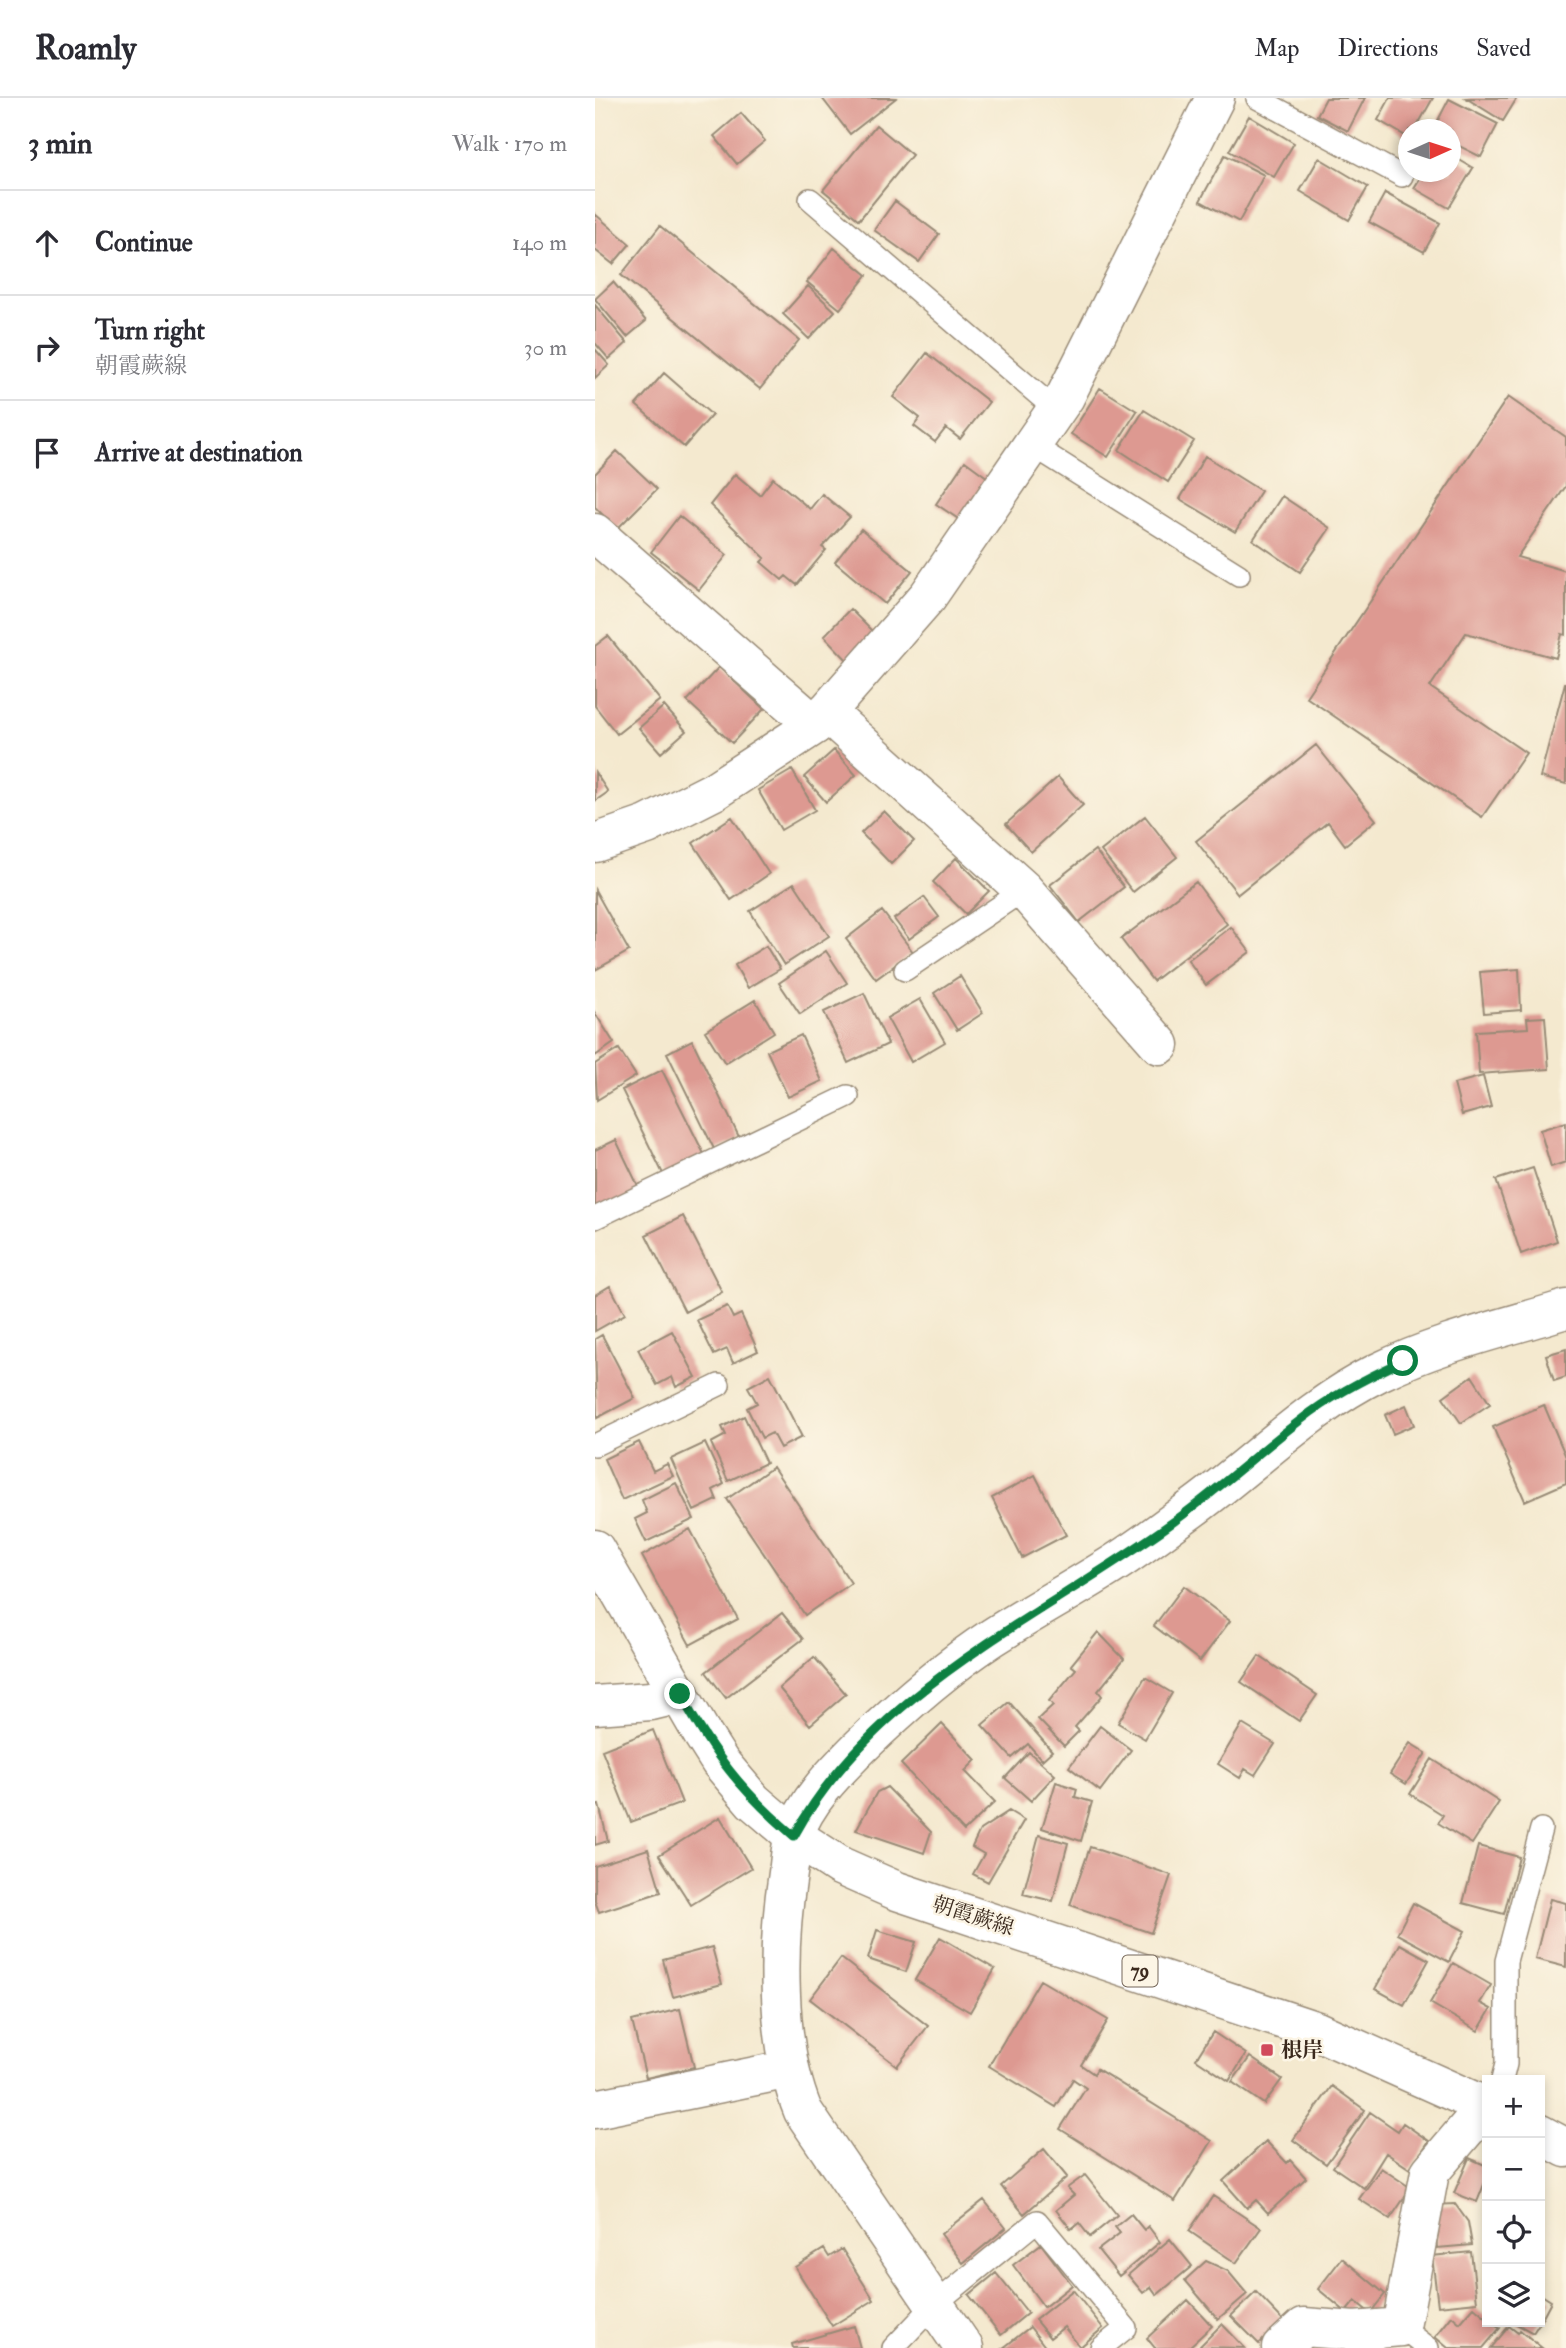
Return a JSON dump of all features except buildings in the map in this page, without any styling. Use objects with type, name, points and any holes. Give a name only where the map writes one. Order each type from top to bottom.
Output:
[{"type":"street","points":[[595,843],[647,825],[714,792],[821,718],[928,596],[1056,410],[1215,98]]},
{"type":"street","points":[[595,533],[821,718],[1024,890],[1160,1045]]},
{"type":"street","points":[[964,2348],[803,2111],[790,2069],[784,2031],[782,1948],[786,1888],[794,1836],[815,1797],[838,1768],[931,1684],[991,1639],[1107,1569],[1166,1527],[1303,1418],[1353,1386],[1403,1361],[1566,1309]]},
{"type":"street","name":"朝霞蕨線","points":[[595,1549],[720,1762],[753,1801],[794,1836],[840,1866],[897,1891],[1317,2031],[1482,2095]]},
{"type":"street","points":[[595,1705],[651,1701],[680,1694]]},
{"type":"street","points":[[595,2109],[790,2069]]},
{"type":"street","points":[[1281,2348],[1304,2327],[1415,2337],[1430,2172],[1482,2110]]},
{"type":"street","points":[[1545,2137],[1566,2148]]},
{"type":"lane","points":[[1257,98],[1398,174]]},
{"type":"lane","points":[[810,199],[1056,410]]},
{"type":"lane","points":[[1032,445],[1239,575]]},
{"type":"lane","points":[[905,970],[1024,890]]},
{"type":"lane","points":[[595,1218],[848,1096]]},
{"type":"lane","points":[[595,1445],[719,1385]]},
{"type":"lane","points":[[1501,2075],[1506,2064],[1506,1961],[1541,1829]]},
{"type":"lane","points":[[893,2348],[935,2304],[1037,2221],[1126,2328],[1101,2348]]},
{"type":"place","name":"根岸","points":[[1267,2050]]},
{"type":"route","points":[[680,1694],[720,1762],[753,1801],[794,1836],[815,1797],[838,1768],[931,1684],[991,1639],[1107,1569],[1197,1505],[1303,1418],[1353,1386],[1403,1361]]}]
